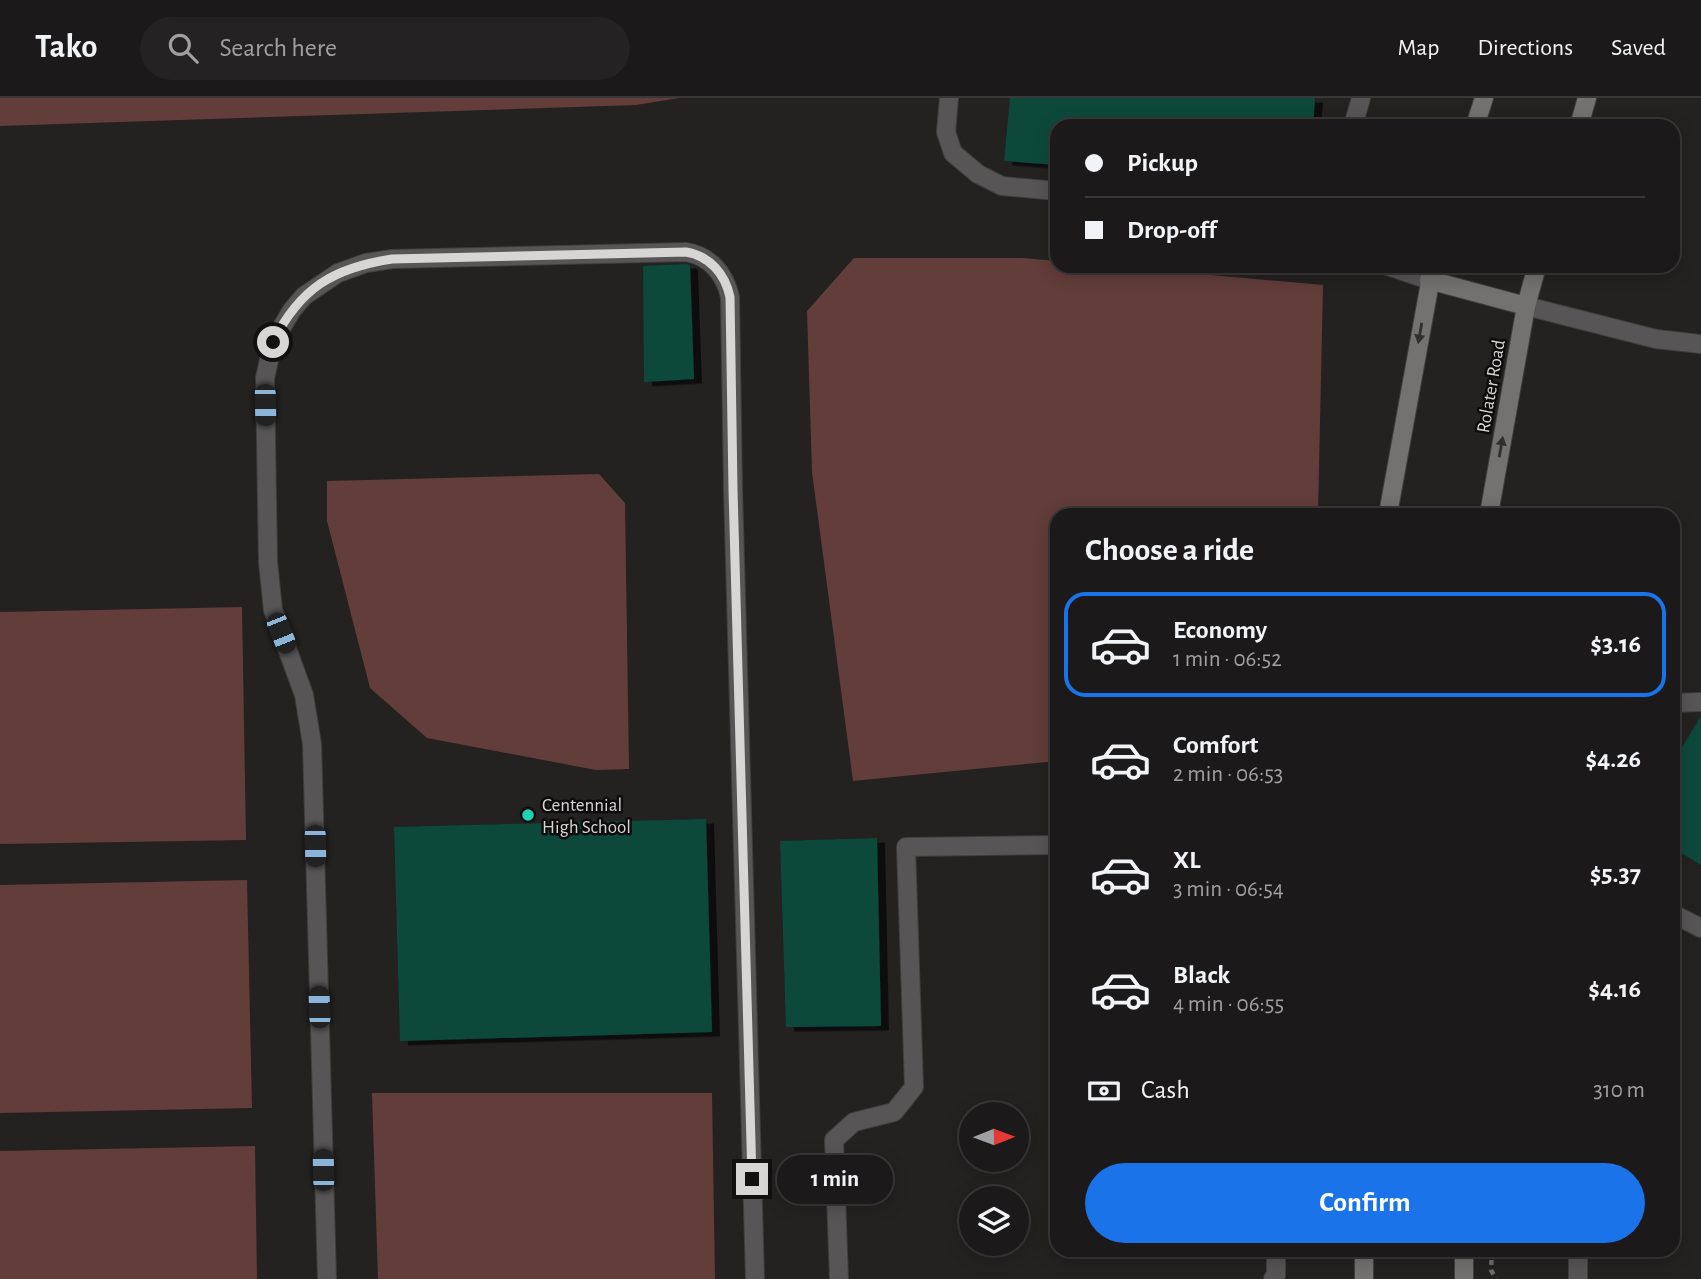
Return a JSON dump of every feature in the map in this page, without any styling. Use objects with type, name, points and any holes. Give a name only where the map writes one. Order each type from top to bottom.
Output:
[{"type":"main road","points":[[1477,119],[1484,98]]},
{"type":"main road","points":[[1581,119],[1587,98]]},
{"type":"main road","points":[[1389,508],[1431,273],[1525,306]]},
{"type":"main road","name":"Rolater Road","points":[[1490,508],[1525,306],[1535,273]]},
{"type":"main road","points":[[1364,1257],[1364,1279]]},
{"type":"main road","points":[[1464,1257],[1464,1279]]},
{"type":"lane","points":[[949,98],[946,132],[953,153],[978,174],[1002,186],[1050,190]]},
{"type":"lane","points":[[1355,119],[1361,98]]},
{"type":"lane","points":[[327,1279],[312,744],[304,695],[273,610],[268,562],[265,392],[273,342],[281,325],[303,296],[326,280],[366,264],[418,258],[686,252],[699,256],[719,271],[726,281],[730,297],[755,1279]]},
{"type":"lane","points":[[1525,306],[1656,339],[1701,344]]},
{"type":"lane","points":[[1680,703],[1701,702]]},
{"type":"lane","points":[[1680,704],[1701,714]]},
{"type":"lane","points":[[839,1279],[834,1140],[853,1122],[894,1112],[914,1087],[906,847],[1050,845]]},
{"type":"lane","points":[[1680,918],[1701,928]]},
{"type":"lane","points":[[1273,1279],[1276,1275],[1276,1257]]},
{"type":"lane","points":[[1578,1257],[1578,1279]]},
{"type":"path","points":[[1492,1257],[1491,1270],[1496,1279]]},
{"type":"shaded area","points":[[0,98],[679,98],[636,105],[0,126]]},
{"type":"shaded area","points":[[854,258],[1022,258],[1050,260],[1050,273],[1188,273],[1323,285],[1318,508],[1050,508],[1050,762],[853,781],[812,472],[807,311]]},
{"type":"shaded area","points":[[599,474],[625,503],[629,769],[596,770],[427,738],[370,688],[327,521],[327,481]]},
{"type":"shaded area","points":[[242,607],[246,840],[0,844],[0,612]]},
{"type":"shaded area","points":[[247,880],[252,1108],[0,1113],[0,885]]},
{"type":"shaded area","points":[[372,1093],[712,1093],[715,1279],[378,1279]]},
{"type":"shaded area","points":[[255,1146],[257,1279],[0,1279],[0,1151]]},
{"type":"building","points":[[1010,98],[1315,98],[1314,119],[1050,119],[1050,164],[1004,161]]},
{"type":"building","points":[[690,265],[694,379],[644,382],[643,266]]},
{"type":"building","points":[[1701,716],[1701,865],[1680,852],[1680,750]]},
{"type":"building","points":[[706,819],[712,1032],[400,1041],[394,827]]},
{"type":"building","points":[[877,838],[881,1026],[786,1027],[780,841]]},
{"type":"place","name":"Centennial High School","points":[[528,815]]},
{"type":"route","points":[[273,342],[281,325],[303,296],[338,274],[366,264],[392,259],[686,252],[707,260],[723,276],[730,297],[752,1179]]}]
